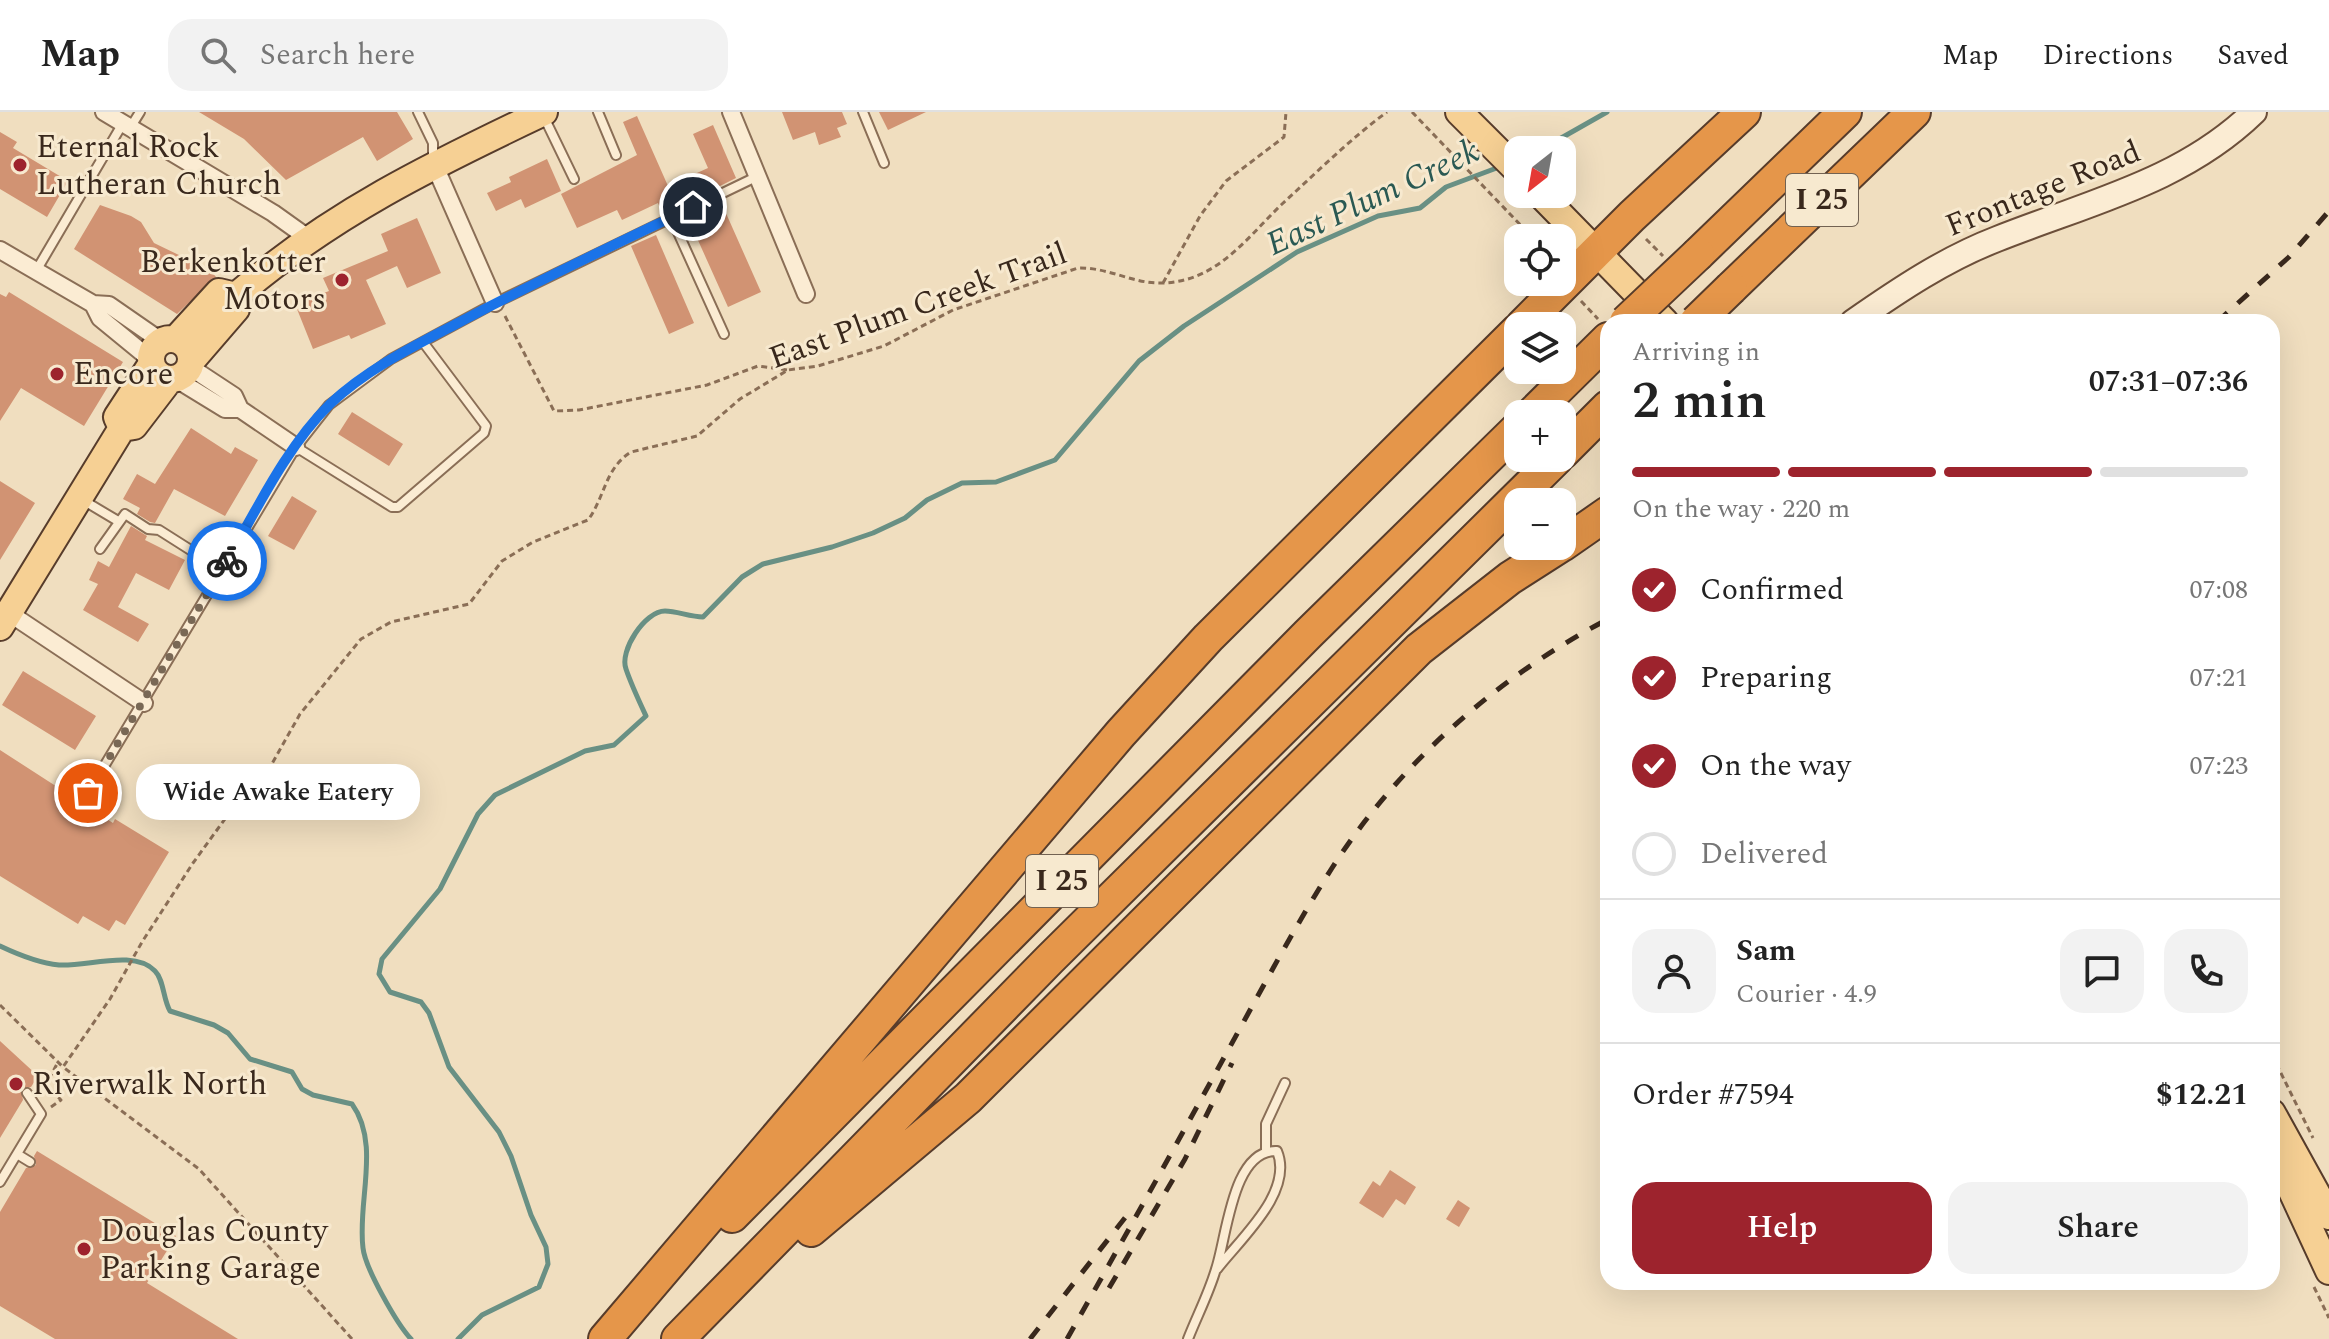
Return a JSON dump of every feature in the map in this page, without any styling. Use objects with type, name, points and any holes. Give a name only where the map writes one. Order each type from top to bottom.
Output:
[{"type":"highway","points":[[1576,272],[1744,112]]},
{"type":"highway","name":"I 25","points":[[1628,314],[1845,112]]},
{"type":"highway","name":"I 25","points":[[1704,314],[1914,112]]},
{"type":"highway","points":[[1536,312],[1552,296]]},
{"type":"highway","name":"I 25","points":[[1545,400],[1600,341]]},
{"type":"highway","points":[[608,1339],[1121,733],[1218,628],[1504,344]]},
{"type":"highway","points":[[1576,439],[1600,415]]},
{"type":"highway","name":"I 25","points":[[608,1339],[1297,645],[1504,442]]},
{"type":"highway","name":"I 25","points":[[679,1339],[1050,959],[1543,472]]},
{"type":"highway","points":[[1576,535],[1600,518]]},
{"type":"highway","points":[[679,1339],[968,1098],[1419,649],[1538,560]]},
{"type":"main road","points":[[4,620],[122,428],[117,417],[171,361],[219,292],[236,296],[308,238],[367,200],[543,112]]},
{"type":"main road","points":[[1459,112],[1504,157]]},
{"type":"main road","name":"Frontage Road","points":[[1866,314],[1959,256],[2153,181],[2188,163],[2214,148],[2254,112]]},
{"type":"main road","points":[[1555,208],[1657,314]]},
{"type":"main road","points":[[2280,1127],[2329,1216]]},
{"type":"main road","points":[[2280,1165],[2329,1271]]},
{"type":"street","points":[[104,112],[273,213],[308,238]]},
{"type":"street","points":[[731,112],[806,294]]},
{"type":"street","points":[[434,164],[495,303]]},
{"type":"street","points":[[2,256],[93,304],[109,305],[225,409],[240,409],[296,447]]},
{"type":"street","points":[[4,620],[144,703]]},
{"type":"lane","points":[[36,272],[127,126],[140,112]]},
{"type":"lane","points":[[418,112],[433,143],[434,164]]},
{"type":"lane","points":[[543,112],[574,179]]},
{"type":"lane","points":[[598,112],[616,155]]},
{"type":"lane","points":[[863,112],[884,163]]},
{"type":"lane","points":[[88,793],[296,447],[329,405],[354,384],[495,303],[758,176]]},
{"type":"lane","points":[[671,217],[724,334]]},
{"type":"lane","points":[[296,447],[392,507],[398,507],[484,433],[486,426],[423,342]]},
{"type":"lane","points":[[78,497],[118,521]]},
{"type":"lane","points":[[100,549],[125,514],[148,529],[159,530],[222,570]]},
{"type":"lane","points":[[1266,1151],[1266,1124],[1285,1083]]},
{"type":"lane","points":[[1,1178],[41,1114],[27,1093]]},
{"type":"lane","points":[[1188,1339],[1217,1269],[1236,1190],[1251,1161],[1266,1151],[1277,1151],[1283,1166],[1280,1185],[1217,1269]]},
{"type":"lane","points":[[17,1154],[30,1162]]},
{"type":"path","points":[[1163,283],[1200,216],[1226,181],[1237,170],[1271,151],[1284,137],[1286,112]]},
{"type":"path","name":"East Plum Creek Trail","points":[[63,1067],[230,812],[260,785],[300,714],[361,639],[391,622],[469,604],[502,561],[533,542],[588,520],[613,467],[622,458],[631,452],[697,436],[740,399],[788,370],[818,366],[884,346],[953,310],[1078,268],[1097,268],[1142,281],[1163,283],[1196,277],[1238,250],[1297,191],[1387,112]]},
{"type":"path","points":[[1412,112],[1521,224]]},
{"type":"path","points":[[1628,220],[1685,260]]},
{"type":"path","points":[[1574,296],[1600,326]]},
{"type":"path","points":[[495,303],[508,319],[554,411],[579,410],[707,385],[758,366],[788,370]]},
{"type":"path","points":[[0,1005],[63,1067],[199,1169],[352,1339]]},
{"type":"path","points":[[41,1114],[61,1100],[46,1085],[58,1062]]},
{"type":"path","points":[[2280,1071],[2316,1145]]},
{"type":"building","points":[[199,112],[397,112],[413,139],[377,161],[363,137],[286,180],[244,139]]},
{"type":"building","points":[[782,112],[842,112],[847,124],[837,128],[841,137],[819,145],[815,132],[793,140]]},
{"type":"building","points":[[879,112],[926,112],[888,130]]},
{"type":"building","points":[[637,116],[668,186],[708,168],[693,134],[713,125],[736,178],[682,205],[681,202],[661,210],[658,203],[622,220],[617,210],[577,228],[561,194],[637,155],[623,122]]},
{"type":"building","name":"Eternal Rock Lutheran Church","points":[[0,132],[17,142],[13,148],[68,181],[47,217],[0,189]]},
{"type":"building","points":[[547,159],[561,191],[525,208],[521,199],[496,211],[487,193],[511,182],[509,177]]},
{"type":"building","points":[[721,202],[761,292],[728,307],[688,218]]},
{"type":"building","points":[[100,205],[141,222],[154,243],[210,270],[216,277],[177,314],[74,249]]},
{"type":"building","points":[[417,218],[441,273],[407,288],[397,266],[366,280],[386,324],[351,339],[349,335],[313,349],[295,304],[329,291],[323,278],[388,251],[381,234]]},
{"type":"building","points":[[656,235],[694,323],[669,334],[631,246]]},
{"type":"building","name":"Encore","points":[[9,292],[123,362],[84,426],[21,388],[0,421],[0,294],[6,297]]},
{"type":"building","points":[[352,412],[403,444],[389,466],[338,434]]},
{"type":"building","points":[[191,428],[231,454],[235,447],[258,460],[225,516],[174,489],[155,523],[150,522],[137,514],[140,508],[123,499],[137,474],[155,484]]},
{"type":"building","points":[[0,481],[35,503],[0,560]]},
{"type":"building","points":[[292,496],[317,511],[294,550],[268,536]]},
{"type":"building","points":[[131,526],[147,536],[145,540],[185,560],[169,590],[136,573],[118,607],[149,624],[138,642],[83,610],[98,584],[89,580],[98,561],[109,567]]},
{"type":"building","points":[[23,671],[96,716],[75,750],[2,705]]},
{"type":"building","points":[[0,750],[113,823],[115,819],[169,852],[125,925],[116,920],[109,931],[83,916],[78,924],[0,876]]},
{"type":"building","name":"Riverwalk North","points":[[0,1041],[38,1076],[31,1087],[21,1089],[23,1100],[0,1138]]},
{"type":"building","name":"Douglas County Parking Garage","points":[[37,1151],[176,1236],[147,1283],[238,1339],[55,1339],[0,1306],[0,1212],[26,1168],[36,1165],[34,1156]]},
{"type":"building","points":[[1390,1170],[1416,1187],[1405,1205],[1396,1199],[1383,1218],[1359,1203],[1373,1181],[1380,1186]]},
{"type":"building","points":[[1458,1200],[1470,1208],[1459,1227],[1446,1219]]},
{"type":"waterway","name":"East Plum Creek","points":[[1565,136],[1607,112]]},
{"type":"waterway","name":"East Plum Creek","points":[[458,1339],[482,1315],[539,1287],[548,1264],[546,1247],[499,1132],[449,1067],[429,1013],[421,1002],[390,992],[379,974],[382,959],[440,889],[478,814],[495,795],[585,751],[614,745],[646,716],[630,681],[625,661],[630,643],[642,625],[657,613],[665,611],[703,617],[742,577],[763,564],[873,533],[905,518],[927,500],[962,483],[996,482],[1055,460],[1139,361],[1184,326],[1297,252],[1378,216],[1420,208],[1446,187],[1502,166]]},
{"type":"waterway","points":[[0,946],[29,958],[59,965],[110,960],[135,961],[146,965],[158,975],[170,1011],[214,1025],[228,1033],[250,1059],[292,1072],[302,1089],[313,1095],[352,1104],[361,1120],[367,1155],[362,1230],[365,1257],[382,1295],[411,1339]]},
{"type":"railway","points":[[2226,314],[2289,257],[2329,211]]},
{"type":"railway","points":[[1067,1339],[1289,940],[1359,829],[1420,758],[1490,695],[1528,667],[1600,623]]},
{"type":"railway","points":[[1109,1288],[1185,1159],[1232,1063]]},
{"type":"railway","points":[[1030,1339],[1128,1214]]},
{"type":"way so far","points":[[88,793],[197,616],[227,561]]},
{"type":"place","name":"Eternal Rock Lutheran Church","points":[[20,165]]},
{"type":"place","name":"Berkenkotter Motors","points":[[342,280]]},
{"type":"place","name":"Encore","points":[[57,374]]},
{"type":"place","name":"Wide Awake Eatery","points":[[88,793]]},
{"type":"place","name":"Riverwalk North","points":[[16,1084]]},
{"type":"place","name":"Douglas County Parking Garage","points":[[84,1249]]},
{"type":"route","points":[[227,561],[296,447],[329,405],[354,384],[391,359],[495,303],[693,207]]}]
